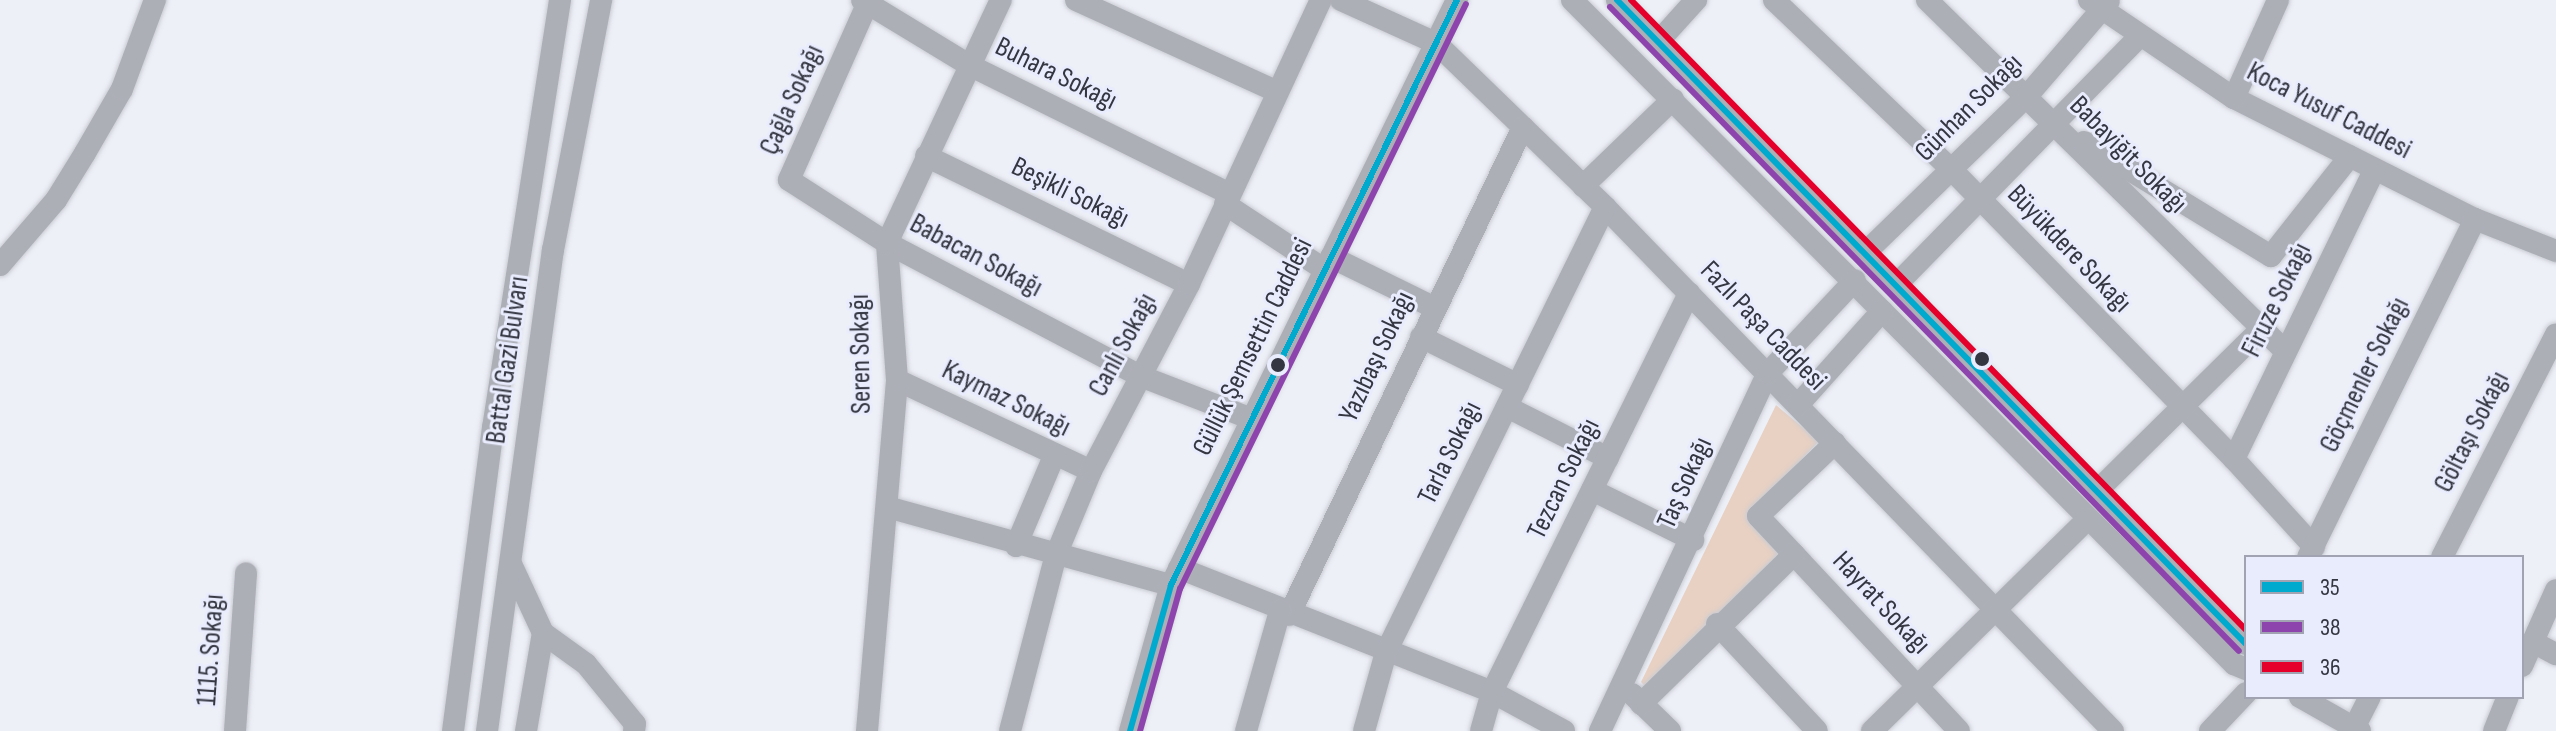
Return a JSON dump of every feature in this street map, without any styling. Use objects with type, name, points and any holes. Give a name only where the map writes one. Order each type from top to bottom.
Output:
[{"type":"street","points":[[0,265],[56,200],[107,114],[155,0]]},
{"type":"street","name":"Battal Gazi Bulvarı","points":[[453,731],[493,428],[560,0]]},
{"type":"street","name":"Battal Gazi Bulvarı","points":[[487,731],[553,250],[601,0]]},
{"type":"street","name":"Seren Sokağı","points":[[867,731],[897,380],[887,243],[1001,0]]},
{"type":"street","points":[[1076,0],[1276,91]]},
{"type":"street","name":"Canlı Sokağı","points":[[1010,731],[1056,555],[1091,471],[1189,284],[1276,91],[1321,0]]},
{"type":"street","name":"Güllük Şemsettin Caddesi","points":[[1130,731],[1175,576],[1457,0]]},
{"type":"street","points":[[1572,0],[1855,280],[2088,519],[2234,664],[2244,668]]},
{"type":"street","points":[[1617,0],[2244,642]]},
{"type":"street","points":[[1658,42],[1696,0]]},
{"type":"street","name":"Büyükdere Sokağı","points":[[1774,0],[1950,168],[2234,459],[2311,552]]},
{"type":"street","name":"Babayiğit Sokağı","points":[[1927,0],[2056,124],[2259,331],[2285,351]]},
{"type":"street","points":[[2234,98],[2278,0]]},
{"type":"street","name":"Buhara Sokağı","points":[[866,1],[969,65],[1227,198],[1328,264],[1433,307]]},
{"type":"street","name":"Çağla Sokağı","points":[[789,180],[866,1]]},
{"type":"street","name":"Fazlı Paşa Caddesi","points":[[1345,1],[1436,43],[1605,207],[2113,731]]},
{"type":"street","name":"Günhan Sokağı","points":[[1865,253],[2027,96],[2100,4]]},
{"type":"street","name":"Koca Yusuf Caddesi","points":[[2100,4],[2139,37],[2234,98],[2475,219],[2556,251]]},
{"type":"street","points":[[1896,285],[2139,37]]},
{"type":"street","points":[[1583,186],[1673,99]]},
{"type":"street","points":[[2056,124],[2271,256],[2350,156]]},
{"type":"street","name":"Yazıbaşı Sokağı","points":[[1246,731],[1285,613],[1523,127]]},
{"type":"street","name":"Beşikli Sokağı","points":[[926,156],[1189,284]]},
{"type":"street","name":"Firuze Sokağı","points":[[2234,459],[2375,169]]},
{"type":"street","name":"Babacan Sokağı","points":[[789,180],[887,243],[1140,376],[1252,419]]},
{"type":"street","name":"Tarla Sokağı","points":[[1364,731],[1386,652],[1605,207]]},
{"type":"street","name":"Göçmenler Sokağı","points":[[2311,552],[2475,219]]},
{"type":"street","name":"Taş Sokağı","points":[[1600,731],[1693,540],[1768,373],[1855,280]]},
{"type":"street","name":"Tezcan Sokağı","points":[[1481,731],[1492,692],[1689,293]]},
{"type":"street","points":[[1798,405],[1882,311]]},
{"type":"street","points":[[2097,491],[2259,331]]},
{"type":"street","name":"Göltaşı Sokağı","points":[[2443,555],[2556,334]]},
{"type":"street","points":[[1421,337],[1518,385]]},
{"type":"street","name":"Kaymaz Sokağı","points":[[897,380],[1091,471]]},
{"type":"street","points":[[1507,407],[1608,458]]},
{"type":"street","name":"Hayrat Sokağı","points":[[1835,443],[1758,516],[1959,731]]},
{"type":"street","points":[[1016,546],[1054,456]]},
{"type":"street","points":[[1592,490],[1693,540]]},
{"type":"street","points":[[887,507],[1016,546],[1175,576],[1285,613],[1492,692],[1564,731]]},
{"type":"street","points":[[1872,731],[2088,519]]},
{"type":"street","points":[[1641,704],[1717,624],[1794,554]]},
{"type":"street","points":[[511,563],[543,633],[586,664],[635,724],[634,731]]},
{"type":"street","name":"1115. Sokağı","points":[[235,731],[244,657],[246,573]]},
{"type":"street","points":[[2524,662],[2556,590]]},
{"type":"street","points":[[1717,624],[1817,731]]},
{"type":"street","points":[[526,731],[543,633]]},
{"type":"street","points":[[2533,642],[2556,654]]},
{"type":"street","points":[[1622,685],[1659,727]]},
{"type":"street","points":[[2210,731],[2244,695]]},
{"type":"street","points":[[2304,699],[2357,729],[2369,699]]},
{"type":"street","points":[[2494,731],[2507,699]]},
{"type":"shaded area","points":[[1776,405],[1819,441],[1747,516],[1778,554],[1646,687],[1641,682]]},
{"type":"transit line","name":"35","points":[[1130,731],[1171,585],[1457,0]]},
{"type":"transit line","name":"35","points":[[1617,0],[2244,642]]},
{"type":"transit line","name":"36","points":[[1631,0],[2244,628]]},
{"type":"transit line","name":"38","points":[[1140,731],[1180,589],[1466,4]]},
{"type":"transit line","name":"38","points":[[1610,7],[2239,651]]}]
